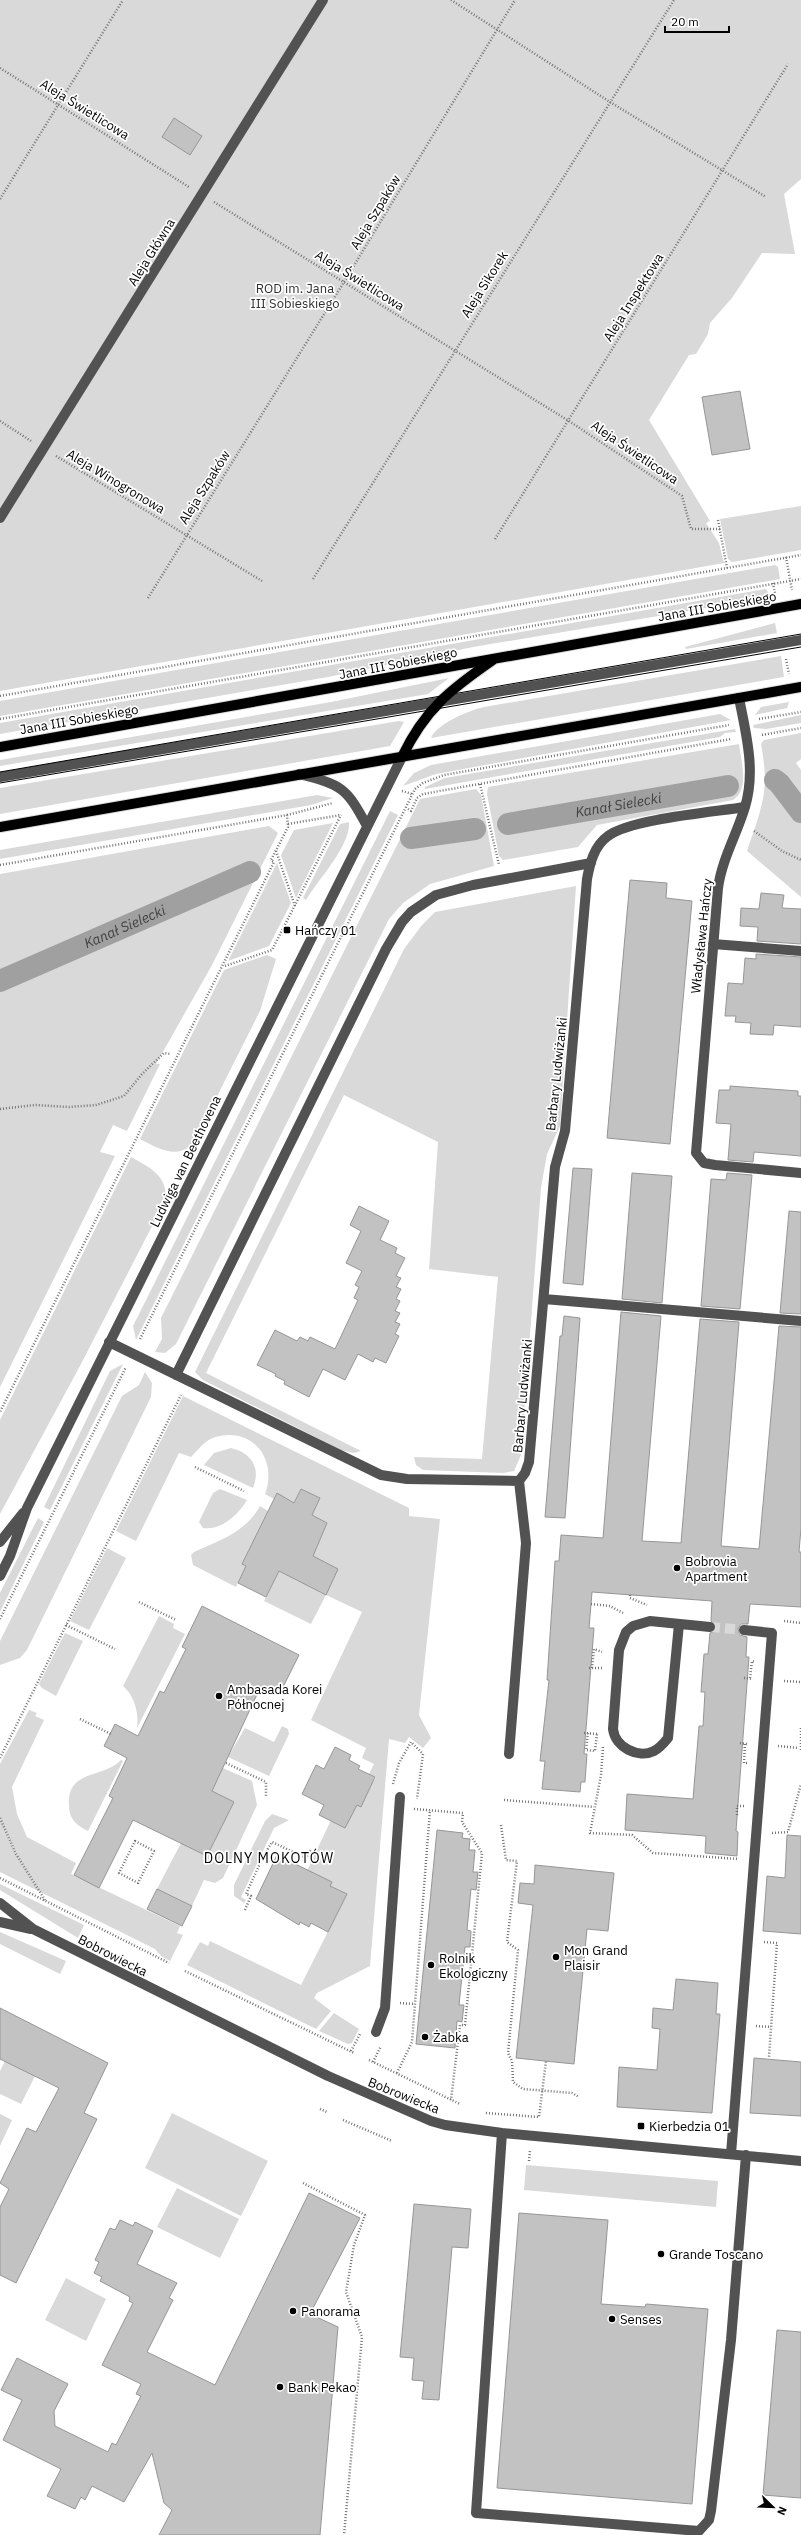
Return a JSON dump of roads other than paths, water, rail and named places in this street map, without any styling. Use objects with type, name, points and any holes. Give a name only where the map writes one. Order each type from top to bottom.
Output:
[{"type":"main road","name":"Jana III Sobieskiego","points":[[0,746],[363,683],[496,657],[801,604]]},
{"type":"main road","points":[[402,757],[413,736],[438,703],[457,685],[496,657]]},
{"type":"main road","points":[[0,827],[801,687]]},
{"type":"street","name":"Aleja Główna","points":[[0,518],[323,0]]},
{"type":"street","points":[[0,777],[801,640]]},
{"type":"street","name":"Władysława Hańczy","points":[[739,698],[751,770],[746,806],[719,880],[695,1143],[698,1159],[715,1165],[801,1173]]},
{"type":"street","name":"Ludwiga van Beethovena","points":[[0,1576],[10,1556],[27,1508],[402,757]]},
{"type":"street","points":[[299,774],[324,780],[343,790],[352,799],[367,826]]},
{"type":"street","name":"Barbary Ludwiżanki","points":[[519,1481],[526,1473],[528,1462],[555,1167],[565,1131],[587,879],[590,863],[602,842],[623,828],[746,806]]},
{"type":"street","points":[[176,1375],[397,929],[411,912],[436,895],[502,879],[590,863]]},
{"type":"street","points":[[713,944],[801,952]]},
{"type":"street","points":[[544,1299],[801,1321]]},
{"type":"street","points":[[109,1342],[381,1475],[407,1479],[519,1481],[526,1543],[508,1754]]},
{"type":"street","name":"Ludwiga van Beethovena","points":[[0,1542],[27,1508]]},
{"type":"street","points":[[679,1624],[668,1738],[659,1748],[648,1753],[624,1748],[614,1736],[613,1729],[621,1641],[633,1626],[642,1622],[679,1624],[710,1627]]},
{"type":"street","points":[[731,2154],[772,1633],[744,1630]]},
{"type":"street","points":[[376,2032],[385,2008],[400,1802]]},
{"type":"street","name":"Bobrowiecka","points":[[0,1903],[33,1929],[349,2086],[431,2121],[445,2125],[502,2133],[801,2161]]},
{"type":"street","name":"Bobrowiecka","points":[[0,1922],[33,1929]]},
{"type":"street","points":[[502,2133],[476,2513],[699,2531],[704,2527],[711,2511],[731,2340],[746,2155]]},
{"type":"waterway","points":[[775,780],[779,783],[801,812]]},
{"type":"waterway","name":"Kanał Sielecki","points":[[508,824],[728,786]]},
{"type":"waterway","name":"Kanał Sielecki","points":[[411,838],[475,829]]},
{"type":"waterway","name":"Kanał Sielecki","points":[[0,981],[250,872]]},
{"type":"tunnel","points":[[710,1627],[744,1630]]},
{"type":"tram line","points":[[0,772],[801,634]]},
{"type":"tram line","points":[[0,783],[801,647]]},
{"type":"place","name":"Hańczy 01","points":[[287,930]]},
{"type":"place","name":"Bobrovia Apartment","points":[[677,1568]]},
{"type":"place","name":"Ambasada Korei Północnej","points":[[219,1696]]},
{"type":"place","name":"Mon Grand Plaisir","points":[[556,1957]]},
{"type":"place","name":"Rolnik Ekologiczny","points":[[431,1965]]},
{"type":"place","name":"Żabka","points":[[425,2037]]},
{"type":"place","name":"Kierbedzia 01","points":[[641,2126]]},
{"type":"place","name":"Grande Toscano","points":[[661,2254]]},
{"type":"place","name":"Panorama","points":[[293,2311]]},
{"type":"place","name":"Senses","points":[[612,2319]]},
{"type":"place","name":"Bank Pekao","points":[[280,2387]]},
{"type":"district","name":"DOLNY MOKOTÓW","points":[[269,1858]]},
{"type":"park label","name":"ROD im. Jana III Sobieskiego","points":[[295,296]]}]
